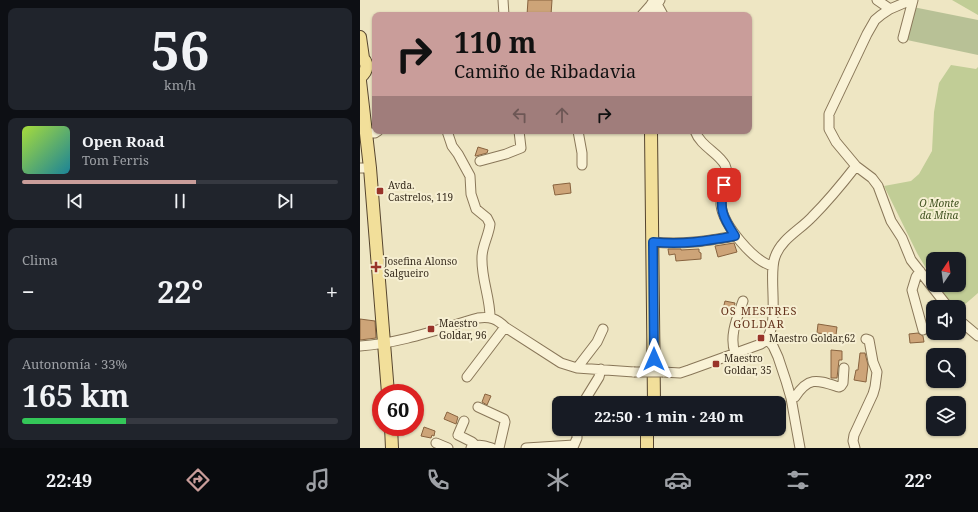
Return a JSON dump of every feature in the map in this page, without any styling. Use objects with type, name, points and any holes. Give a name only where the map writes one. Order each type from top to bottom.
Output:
[{"type":"main road","points":[[360,37],[366,61],[365,73],[360,77]]},
{"type":"main road","points":[[360,81],[366,133],[365,168],[385,343],[387,384]]},
{"type":"main road","points":[[644,134],[647,396]]},
{"type":"main road","points":[[651,134],[654,396]]},
{"type":"main road","points":[[391,436],[392,448]]},
{"type":"main road","points":[[647,436],[647,448]]},
{"type":"main road","points":[[654,436],[654,448]]},
{"type":"street","points":[[503,0],[504,12]]},
{"type":"street","points":[[877,0],[890,10]]},
{"type":"street","points":[[912,0],[881,15],[873,25],[829,114],[829,129],[847,157],[872,178],[878,186],[891,221],[902,238],[911,260],[943,300]]},
{"type":"street","points":[[904,38],[912,0]]},
{"type":"street","points":[[645,12],[656,2]]},
{"type":"street","points":[[652,12],[656,2]]},
{"type":"street","points":[[656,2],[661,12]]},
{"type":"street","points":[[366,133],[372,133]]},
{"type":"street","points":[[448,134],[452,146],[470,176],[471,194],[476,209],[487,218],[490,224],[482,258],[483,275],[490,309],[490,317]]},
{"type":"street","points":[[480,161],[521,148],[519,134]]},
{"type":"street","points":[[579,134],[582,153],[582,165]]},
{"type":"street","points":[[696,134],[699,140],[724,164],[727,176],[721,205],[724,219],[735,236],[767,265],[773,266]]},
{"type":"street","points":[[360,346],[399,341],[478,318],[490,317],[498,320],[505,327],[561,363],[577,368],[634,372],[680,373],[761,344],[769,336],[772,323],[773,266],[776,254],[781,245],[811,219],[834,194],[856,166]]},
{"type":"street","points":[[653,242],[674,244],[735,236]]},
{"type":"street","points":[[920,271],[916,276],[912,290],[923,330]]},
{"type":"street","points":[[734,353],[732,345],[735,323],[743,301]]},
{"type":"street","points":[[966,326],[978,336]]},
{"type":"street","points":[[467,377],[505,327]]},
{"type":"street","points":[[577,368],[597,342],[603,329]]},
{"type":"street","points":[[767,339],[773,346],[778,356],[791,398],[800,448]]},
{"type":"street","points":[[855,448],[853,441],[854,435],[874,394],[877,372],[873,362],[869,340],[866,339]]},
{"type":"street","points":[[791,398],[795,397],[799,390],[812,381],[820,381],[839,387],[841,386],[843,383],[844,368]]},
{"type":"street","points":[[587,396],[599,377],[601,369]]},
{"type":"street","points":[[478,407],[504,419],[505,422],[499,448]]},
{"type":"street","points":[[464,421],[458,435],[472,442],[473,447],[492,448]]},
{"type":"street","points":[[526,448],[574,445],[577,436]]},
{"type":"street","points":[[436,443],[448,448]]},
{"type":"green space","points":[[952,0],[978,0],[978,15]]},
{"type":"green space","points":[[913,7],[978,20],[978,55],[907,40]]},
{"type":"green space","name":"O Monte da Mina","points":[[951,65],[976,69],[978,67],[978,293],[966,303],[966,300],[947,300],[941,292],[966,292],[966,252],[926,252],[926,268],[884,186],[911,181],[919,174],[932,151],[934,112],[939,83]]},
{"type":"building","points":[[528,0],[552,0],[551,12],[527,12]]},
{"type":"building","points":[[478,147],[488,150],[487,153],[475,156]]},
{"type":"building","points":[[570,183],[571,193],[555,195],[553,185]]},
{"type":"building","points":[[734,243],[737,252],[718,257],[715,246]]},
{"type":"building","points":[[668,249],[699,249],[701,259],[676,261],[675,254],[669,255]]},
{"type":"building","points":[[725,301],[735,303],[733,311],[723,309]]},
{"type":"building","points":[[748,306],[753,308],[749,311],[749,316],[745,314]]},
{"type":"building","points":[[360,319],[375,321],[376,338],[360,340]]},
{"type":"building","points":[[818,324],[837,327],[836,335],[817,333]]},
{"type":"building","points":[[918,333],[923,336],[924,342],[910,343],[909,334]]},
{"type":"building","points":[[831,350],[842,351],[842,360],[839,360],[837,378],[831,378]]},
{"type":"building","points":[[860,353],[865,353],[868,365],[866,382],[854,380],[856,370],[858,370]]},
{"type":"building","points":[[485,394],[491,396],[487,405],[482,402]]},
{"type":"building","points":[[447,412],[458,417],[456,424],[444,419]]},
{"type":"building","points":[[424,427],[435,431],[434,436],[432,435],[431,438],[421,436],[424,436]]},
{"type":"place","name":"Avda. Castrelos, 119","points":[[380,191]]},
{"type":"place","name":"Josefina Alonso Salgueiro","points":[[376,267]]},
{"type":"place","name":"Maestro Goldar, 96","points":[[431,329]]},
{"type":"place","name":"Maestro Goldar,62","points":[[761,338]]},
{"type":"place","name":"Maestro Goldar, 35","points":[[716,364]]},
{"type":"district","name":"OS MESTRES GOLDAR","points":[[759,316]]},
{"type":"route","points":[[654,359],[653,242],[674,244],[735,236],[724,219],[721,205],[724,185]]}]
